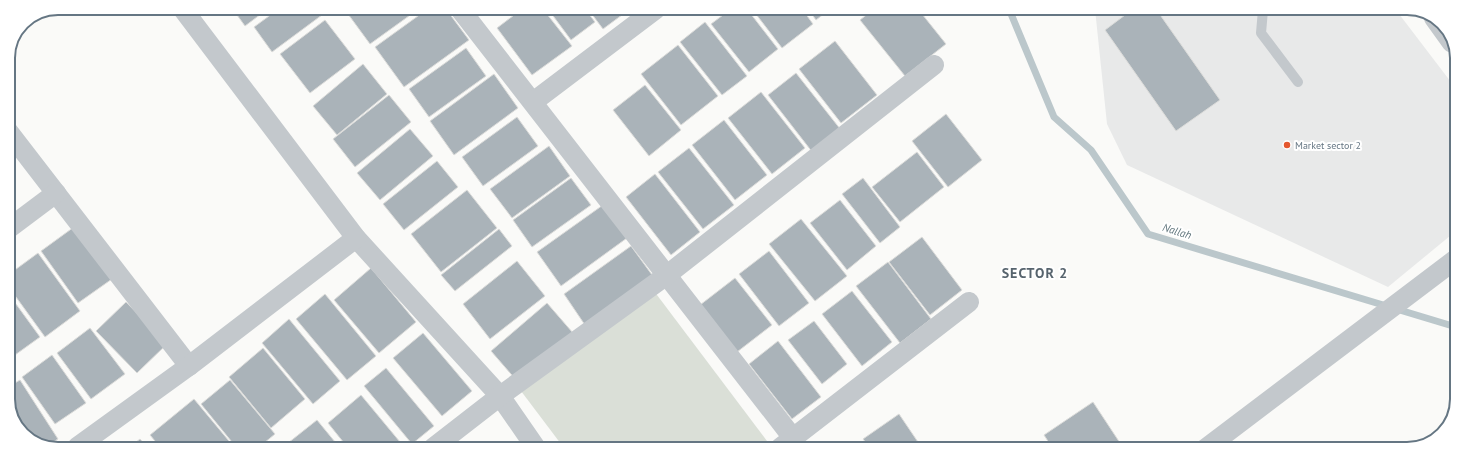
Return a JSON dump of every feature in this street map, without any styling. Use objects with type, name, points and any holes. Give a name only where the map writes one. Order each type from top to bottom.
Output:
[{"type":"street","points":[[187,15],[356,238],[500,396],[532,442]]},
{"type":"street","points":[[465,15],[667,275],[786,442]]},
{"type":"street","points":[[533,102],[648,15]]},
{"type":"street","points":[[441,442],[500,396],[667,275],[934,65]]},
{"type":"street","points":[[15,139],[189,366]]},
{"type":"street","points":[[15,224],[56,193]]},
{"type":"street","points":[[84,442],[189,366],[356,238]]},
{"type":"street","points":[[1214,442],[1450,263]]},
{"type":"street","points":[[788,442],[969,302]]},
{"type":"lane","points":[[1263,15],[1261,33],[1298,82]]},
{"type":"shaded area","name":"Market sector 2","points":[[1096,15],[1400,15],[1450,81],[1450,236],[1388,287],[1127,165],[1107,124]]},
{"type":"shaded area","points":[[654,291],[767,441],[559,442],[521,391]]},
{"type":"building","points":[[237,15],[260,15],[245,26]]},
{"type":"building","points":[[270,15],[322,15],[272,52],[254,27]]},
{"type":"building","points":[[349,15],[410,15],[370,44]]},
{"type":"building","points":[[419,15],[450,15],[469,40],[404,87],[375,47]]},
{"type":"building","points":[[514,15],[548,15],[572,46],[532,75],[497,28]]},
{"type":"building","points":[[552,15],[590,15],[595,22],[571,40]]},
{"type":"building","points":[[592,15],[622,15],[603,29]]},
{"type":"building","points":[[723,15],[752,15],[778,49],[749,72],[711,24]]},
{"type":"building","points":[[757,15],[806,15],[813,24],[782,48]]},
{"type":"building","points":[[812,15],[822,15],[816,20]]},
{"type":"building","points":[[866,15],[923,15],[946,44],[905,76],[860,20]]},
{"type":"building","points":[[1125,15],[1160,15],[1220,100],[1176,131],[1105,30]]},
{"type":"building","points":[[325,20],[355,59],[310,93],[280,54]]},
{"type":"building","points":[[705,22],[747,76],[722,95],[680,42]]},
{"type":"building","points":[[835,41],[877,95],[841,123],[799,69]]},
{"type":"building","points":[[678,45],[718,96],[681,125],[641,74]]},
{"type":"building","points":[[466,48],[486,76],[429,117],[409,89]]},
{"type":"building","points":[[363,64],[387,94],[337,135],[313,106]]},
{"type":"building","points":[[796,73],[841,130],[813,153],[768,95]]},
{"type":"building","points":[[494,74],[518,108],[454,155],[430,121]]},
{"type":"building","points":[[645,85],[681,130],[649,156],[613,110]]},
{"type":"building","points":[[761,92],[805,148],[772,174],[728,118]]},
{"type":"building","points":[[389,95],[411,122],[355,167],[333,139]]},
{"type":"building","points":[[946,114],[982,160],[948,187],[912,141]]},
{"type":"building","points":[[517,117],[538,146],[483,186],[462,157]]},
{"type":"building","points":[[724,120],[767,175],[735,200],[692,145]]},
{"type":"building","points":[[410,129],[433,156],[380,200],[357,173]]},
{"type":"building","points":[[549,146],[570,176],[512,218],[490,189]]},
{"type":"building","points":[[689,148],[734,205],[703,229],[658,172]]},
{"type":"building","points":[[917,152],[944,187],[900,222],[872,187]]},
{"type":"building","points":[[437,161],[458,187],[404,230],[383,204]]},
{"type":"building","points":[[655,174],[700,232],[671,255],[626,197]]},
{"type":"building","points":[[571,178],[591,205],[532,247],[513,220]]},
{"type":"building","points":[[863,178],[900,227],[880,243],[842,194]]},
{"type":"building","points":[[467,190],[497,228],[441,272],[411,234]]},
{"type":"building","points":[[840,200],[876,246],[847,270],[810,223]]},
{"type":"building","points":[[603,205],[627,238],[561,286],[537,252]]},
{"type":"building","points":[[801,219],[847,276],[815,301],[769,244]]},
{"type":"building","points":[[74,227],[112,279],[78,303],[41,251]]},
{"type":"building","points":[[499,229],[512,246],[455,291],[441,275]]},
{"type":"building","points":[[922,237],[962,290],[930,315],[889,262]]},
{"type":"building","points":[[631,246],[655,279],[587,328],[564,294]]},
{"type":"building","points":[[769,251],[809,303],[779,326],[739,274]]},
{"type":"building","points":[[38,253],[80,311],[45,337],[15,296],[15,270]]},
{"type":"building","points":[[517,261],[545,296],[490,339],[463,304]]},
{"type":"building","points":[[888,262],[931,319],[900,343],[856,286]]},
{"type":"building","points":[[371,268],[416,322],[379,353],[334,300]]},
{"type":"building","points":[[735,278],[772,325],[737,352],[700,305]]},
{"type":"building","points":[[852,291],[892,342],[862,366],[822,314]]},
{"type":"building","points":[[325,294],[376,356],[347,380],[296,319]]},
{"type":"building","points":[[126,302],[167,344],[137,373],[96,331]]},
{"type":"building","points":[[15,303],[40,337],[15,355]]},
{"type":"building","points":[[547,303],[573,333],[517,381],[491,351]]},
{"type":"building","points":[[289,319],[340,381],[313,404],[262,343]]},
{"type":"building","points":[[814,321],[847,364],[822,384],[788,340]]},
{"type":"building","points":[[90,328],[125,374],[91,399],[57,353]]},
{"type":"building","points":[[423,333],[472,391],[442,416],[393,358]]},
{"type":"building","points":[[778,341],[821,397],[792,419],[749,364]]},
{"type":"building","points":[[263,348],[305,399],[271,428],[229,377]]},
{"type":"building","points":[[52,355],[86,403],[55,424],[22,377]]},
{"type":"building","points":[[386,368],[434,426],[414,442],[410,442],[364,386]]},
{"type":"building","points":[[20,380],[58,439],[52,442],[39,438],[24,425],[17,413],[15,402],[15,383]]},
{"type":"building","points":[[230,380],[275,434],[265,442],[232,442],[201,404]]},
{"type":"building","points":[[361,395],[400,442],[343,442],[328,423]]},
{"type":"building","points":[[194,399],[230,442],[156,442],[150,435]]},
{"type":"building","points":[[1093,402],[1119,442],[1048,442],[1044,435]]},
{"type":"building","points":[[899,414],[918,442],[865,442],[863,439]]},
{"type":"building","points":[[317,420],[335,442],[289,442]]},
{"type":"waterway","name":"Nallah","points":[[1012,15],[1054,117],[1091,150],[1148,234],[1450,325]]},
{"type":"place","name":"Market sector 2","points":[[1287,145]]},
{"type":"district","name":"SECTOR 2","points":[[1035,273]]}]
